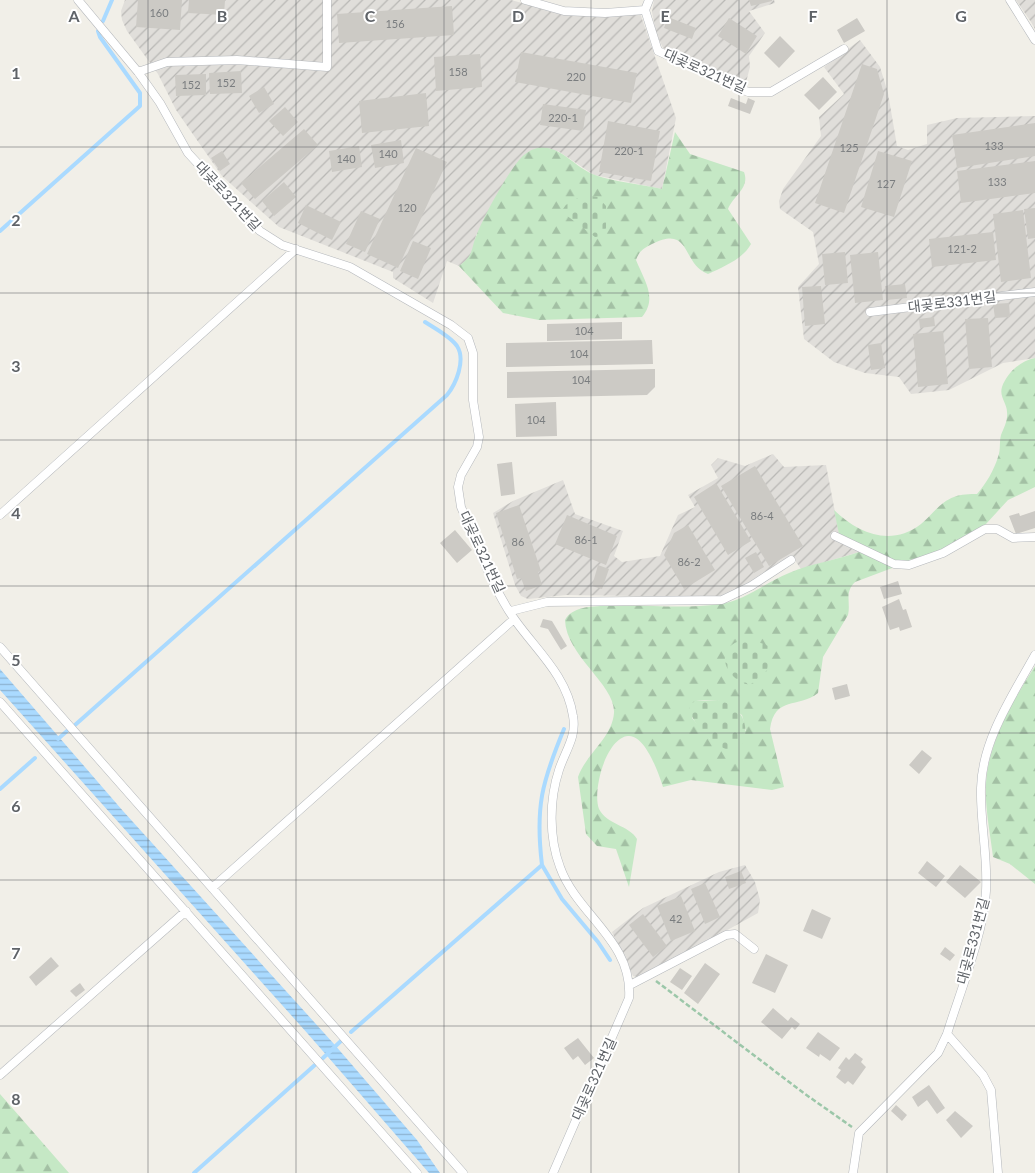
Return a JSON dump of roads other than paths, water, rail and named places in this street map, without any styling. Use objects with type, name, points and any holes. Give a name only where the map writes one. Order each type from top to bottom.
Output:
[{"type":"lane","name":"대곶로321번길","points":[[78,0],[138,72],[160,103],[188,153],[205,174],[260,231],[270,239],[296,250],[350,267],[451,325],[468,338],[472,346],[473,400],[479,437],[477,448],[461,475],[458,495],[460,508],[512,615],[557,674],[574,716],[574,733],[559,770],[554,804],[553,846],[560,869],[570,886],[615,946],[630,985],[629,998],[553,1173]]},
{"type":"lane","points":[[138,72],[167,62],[236,60],[327,67],[327,0]]},
{"type":"lane","points":[[525,0],[564,11],[605,13],[645,10],[649,0]]},
{"type":"lane","points":[[1010,0],[1035,40]]},
{"type":"lane","name":"대곶로321번길","points":[[645,10],[658,51],[748,92],[771,92],[844,49]]},
{"type":"lane","points":[[0,515],[296,250]]},
{"type":"lane","name":"대곶로331번길","points":[[870,312],[1035,292]]},
{"type":"lane","points":[[835,536],[894,564],[909,565],[943,553],[984,528],[997,529],[1013,538],[1035,537]]},
{"type":"lane","points":[[212,888],[512,615],[547,602],[722,600],[751,586],[791,560]]},
{"type":"lane","points":[[0,647],[463,1173]]},
{"type":"lane","name":"대곶로331번길","points":[[853,1173],[859,1132],[938,1052],[947,1034],[984,912],[986,860],[981,787],[985,762],[1003,713],[1035,655]]},
{"type":"lane","points":[[0,702],[417,1173]]},
{"type":"lane","points":[[0,1075],[186,911]]},
{"type":"lane","points":[[630,985],[651,976],[726,935],[735,934],[754,949]]},
{"type":"lane","points":[[947,1034],[983,1075],[991,1090],[998,1173]]},
{"type":"water","points":[[0,669],[123,811],[334,1044],[417,1140],[440,1173],[429,1173],[308,1034],[0,690]]},
{"type":"waterway","points":[[103,21],[112,0]]},
{"type":"waterway","points":[[0,231],[140,106],[140,93],[100,37],[98,31]]},
{"type":"waterway","points":[[75,725],[447,395],[454,385],[459,372],[460,352],[457,346],[442,332],[425,322]]},
{"type":"waterway","points":[[351,1032],[542,865],[539,827],[542,795],[550,764],[564,729]]},
{"type":"waterway","points":[[58,739],[67,731]]},
{"type":"waterway","points":[[0,789],[35,758]]},
{"type":"waterway","points":[[542,865],[562,899],[598,942],[610,960]]},
{"type":"waterway","points":[[323,1058],[342,1040]]},
{"type":"waterway","points":[[194,1173],[316,1064]]}]
